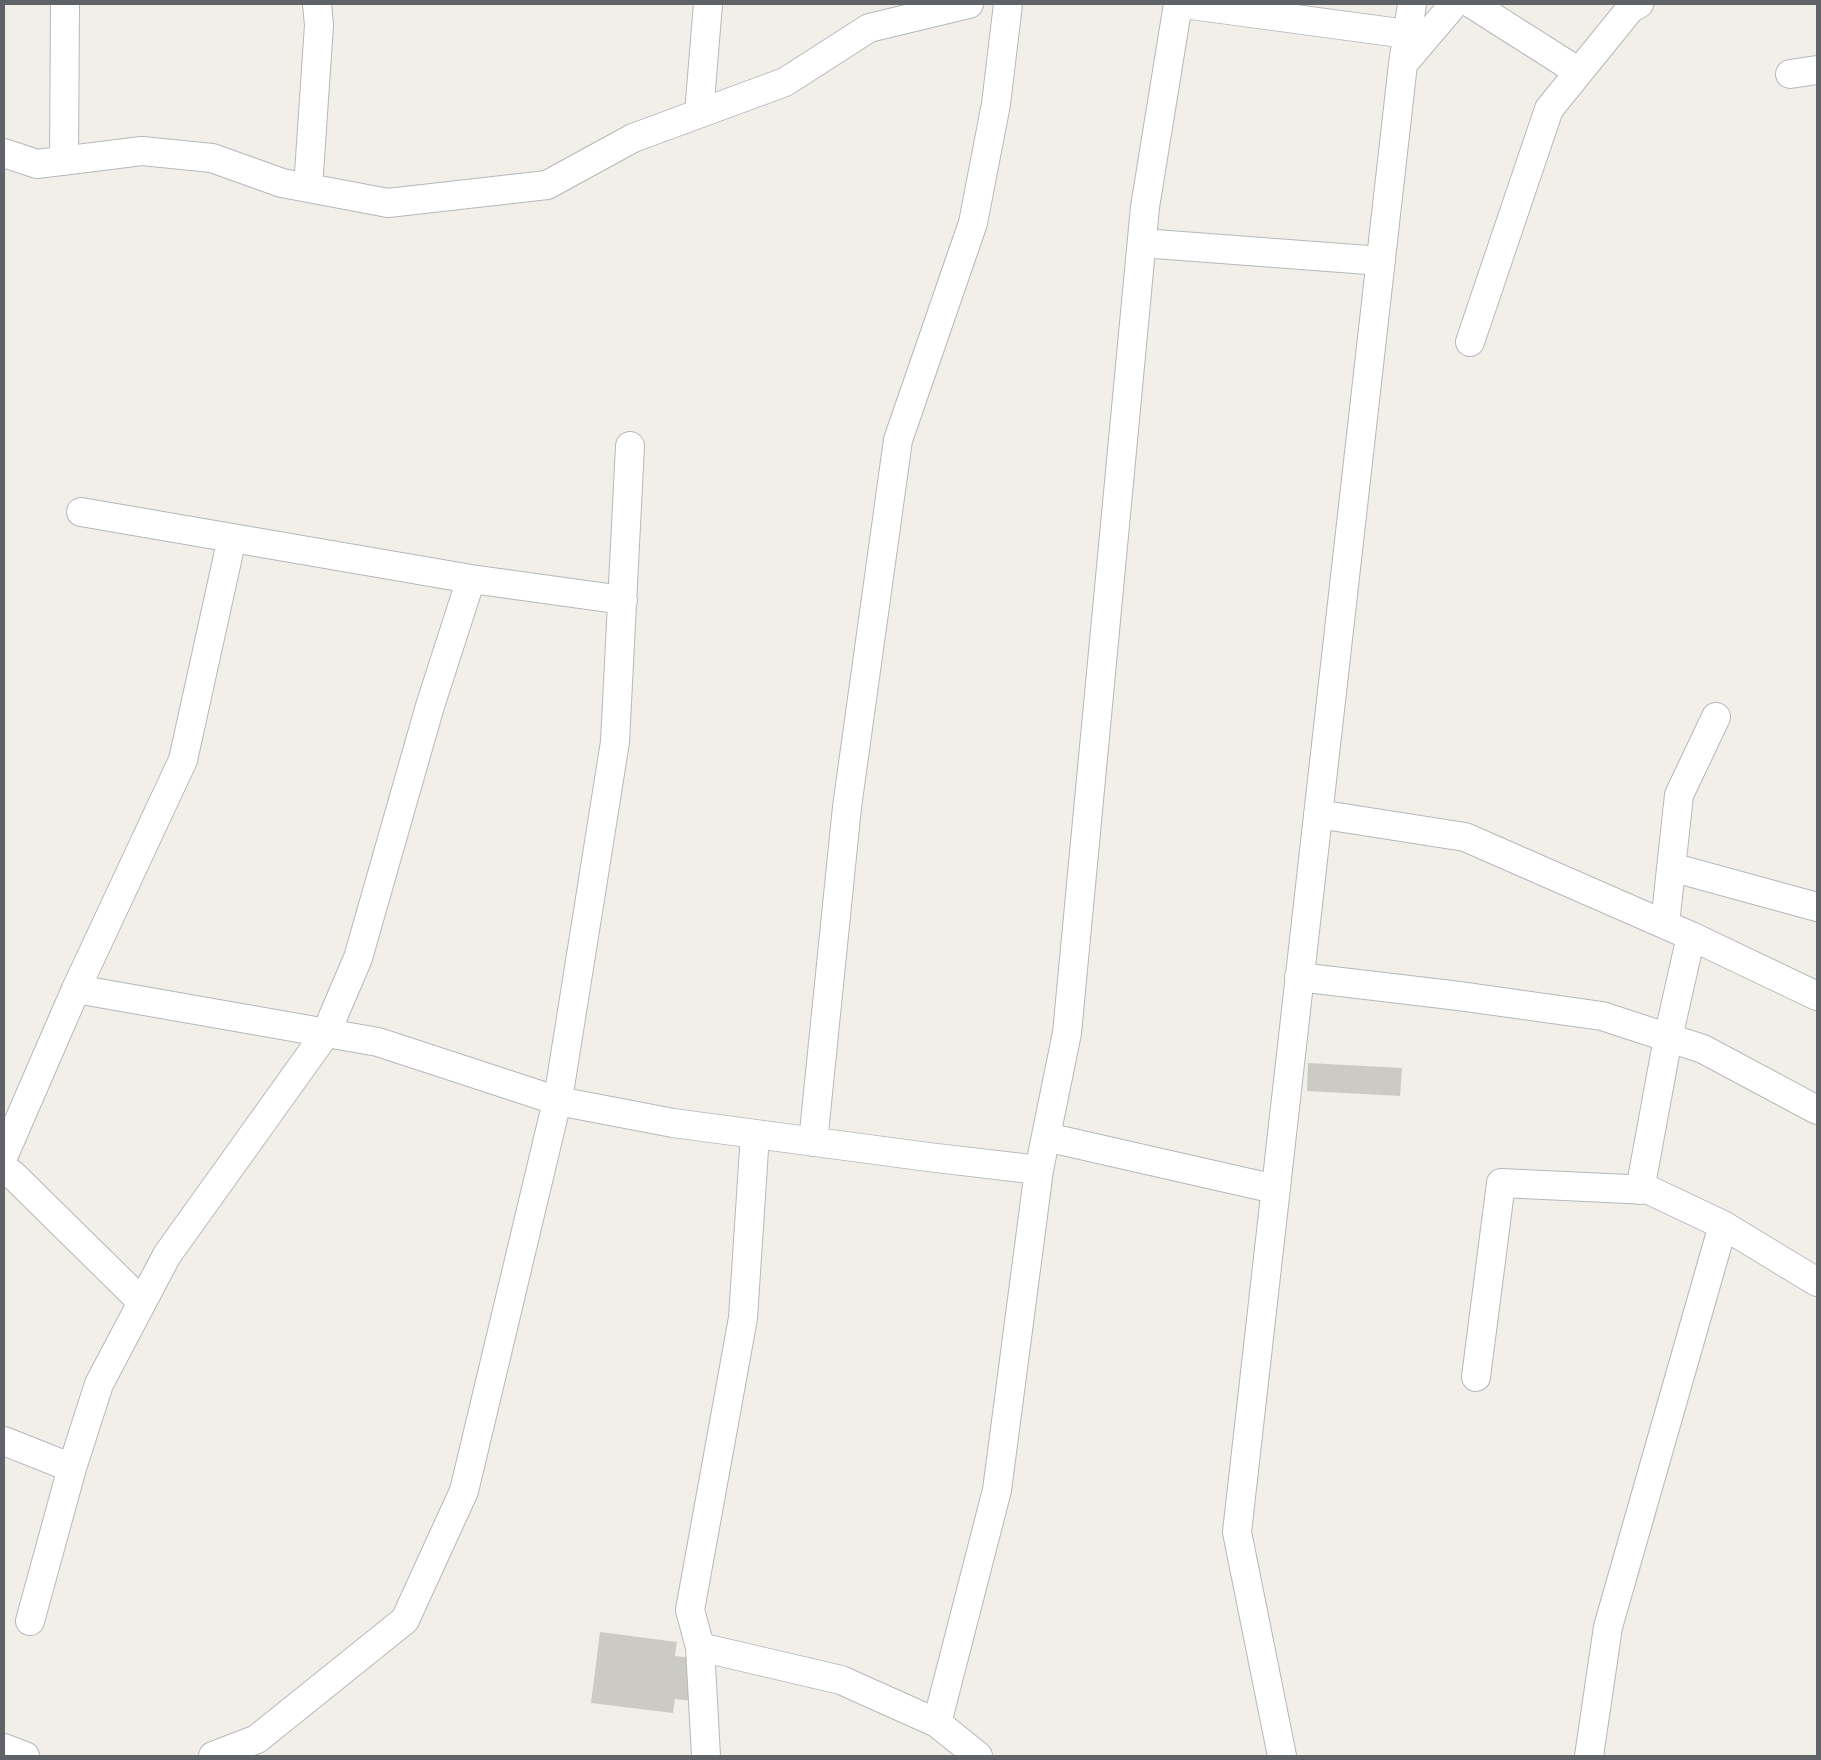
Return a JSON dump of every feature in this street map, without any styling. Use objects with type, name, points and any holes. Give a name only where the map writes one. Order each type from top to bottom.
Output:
[{"type":"street","points":[[64,161],[65,4]]},
{"type":"street","points":[[308,188],[319,25],[317,4]]},
{"type":"street","points":[[699,114],[708,4]]},
{"type":"street","points":[[4,153],[38,164],[142,150],[212,158],[282,183],[388,203],[547,185],[633,138],[785,82],[869,28],[969,4]]},
{"type":"street","points":[[813,1142],[846,807],[898,440],[973,224],[996,104],[1008,4]]},
{"type":"street","points":[[938,1723],[997,1490],[1039,1170],[1067,1033],[1145,207],[1178,4]]},
{"type":"street","points":[[1184,4],[1407,34]]},
{"type":"street","points":[[1282,1756],[1237,1532],[1403,64],[1412,4]]},
{"type":"street","points":[[1403,64],[1454,4]]},
{"type":"street","points":[[1472,4],[1579,72]]},
{"type":"street","points":[[1470,342],[1549,109],[1630,9],[1639,4]]},
{"type":"street","points":[[1790,74],[1817,70]]},
{"type":"street","points":[[1142,243],[1381,261]]},
{"type":"street","points":[[213,1756],[257,1739],[405,1620],[464,1491],[558,1101],[616,742],[630,446]]},
{"type":"street","points":[[81,512],[471,580],[623,600]]},
{"type":"street","points":[[4,1155],[76,989],[183,760],[232,538]]},
{"type":"street","points":[[30,1621],[72,1468],[99,1384],[167,1255],[326,1033],[358,958],[430,706],[471,580]]},
{"type":"street","points":[[1665,924],[1679,795],[1716,717]]},
{"type":"street","points":[[1318,814],[1465,837],[1665,924],[1817,996]]},
{"type":"street","points":[[1671,867],[1817,907]]},
{"type":"street","points":[[1640,1190],[1668,1038],[1691,936]]},
{"type":"street","points":[[1299,977],[1602,1016],[1703,1049],[1817,1110]]},
{"type":"street","points":[[76,989],[378,1042],[558,1101],[673,1123],[1039,1170]]},
{"type":"street","points":[[706,1756],[700,1647],[690,1610],[743,1318],[755,1134]]},
{"type":"street","points":[[1046,1137],[1275,1189]]},
{"type":"street","points":[[4,1169],[12,1174],[142,1302]]},
{"type":"street","points":[[1476,1377],[1501,1183],[1649,1190],[1723,1226],[1817,1282]]},
{"type":"street","points":[[1589,1756],[1608,1626],[1723,1226]]},
{"type":"street","points":[[4,1441],[72,1468]]},
{"type":"street","points":[[700,1647],[841,1680],[938,1723],[978,1756]]},
{"type":"street","points":[[4,1748],[25,1756]]},
{"type":"building","points":[[1308,1063],[1402,1068],[1400,1096],[1307,1091]]},
{"type":"building","points":[[600,1632],[677,1642],[675,1656],[716,1661],[710,1703],[675,1699],[673,1713],[591,1703]]}]
